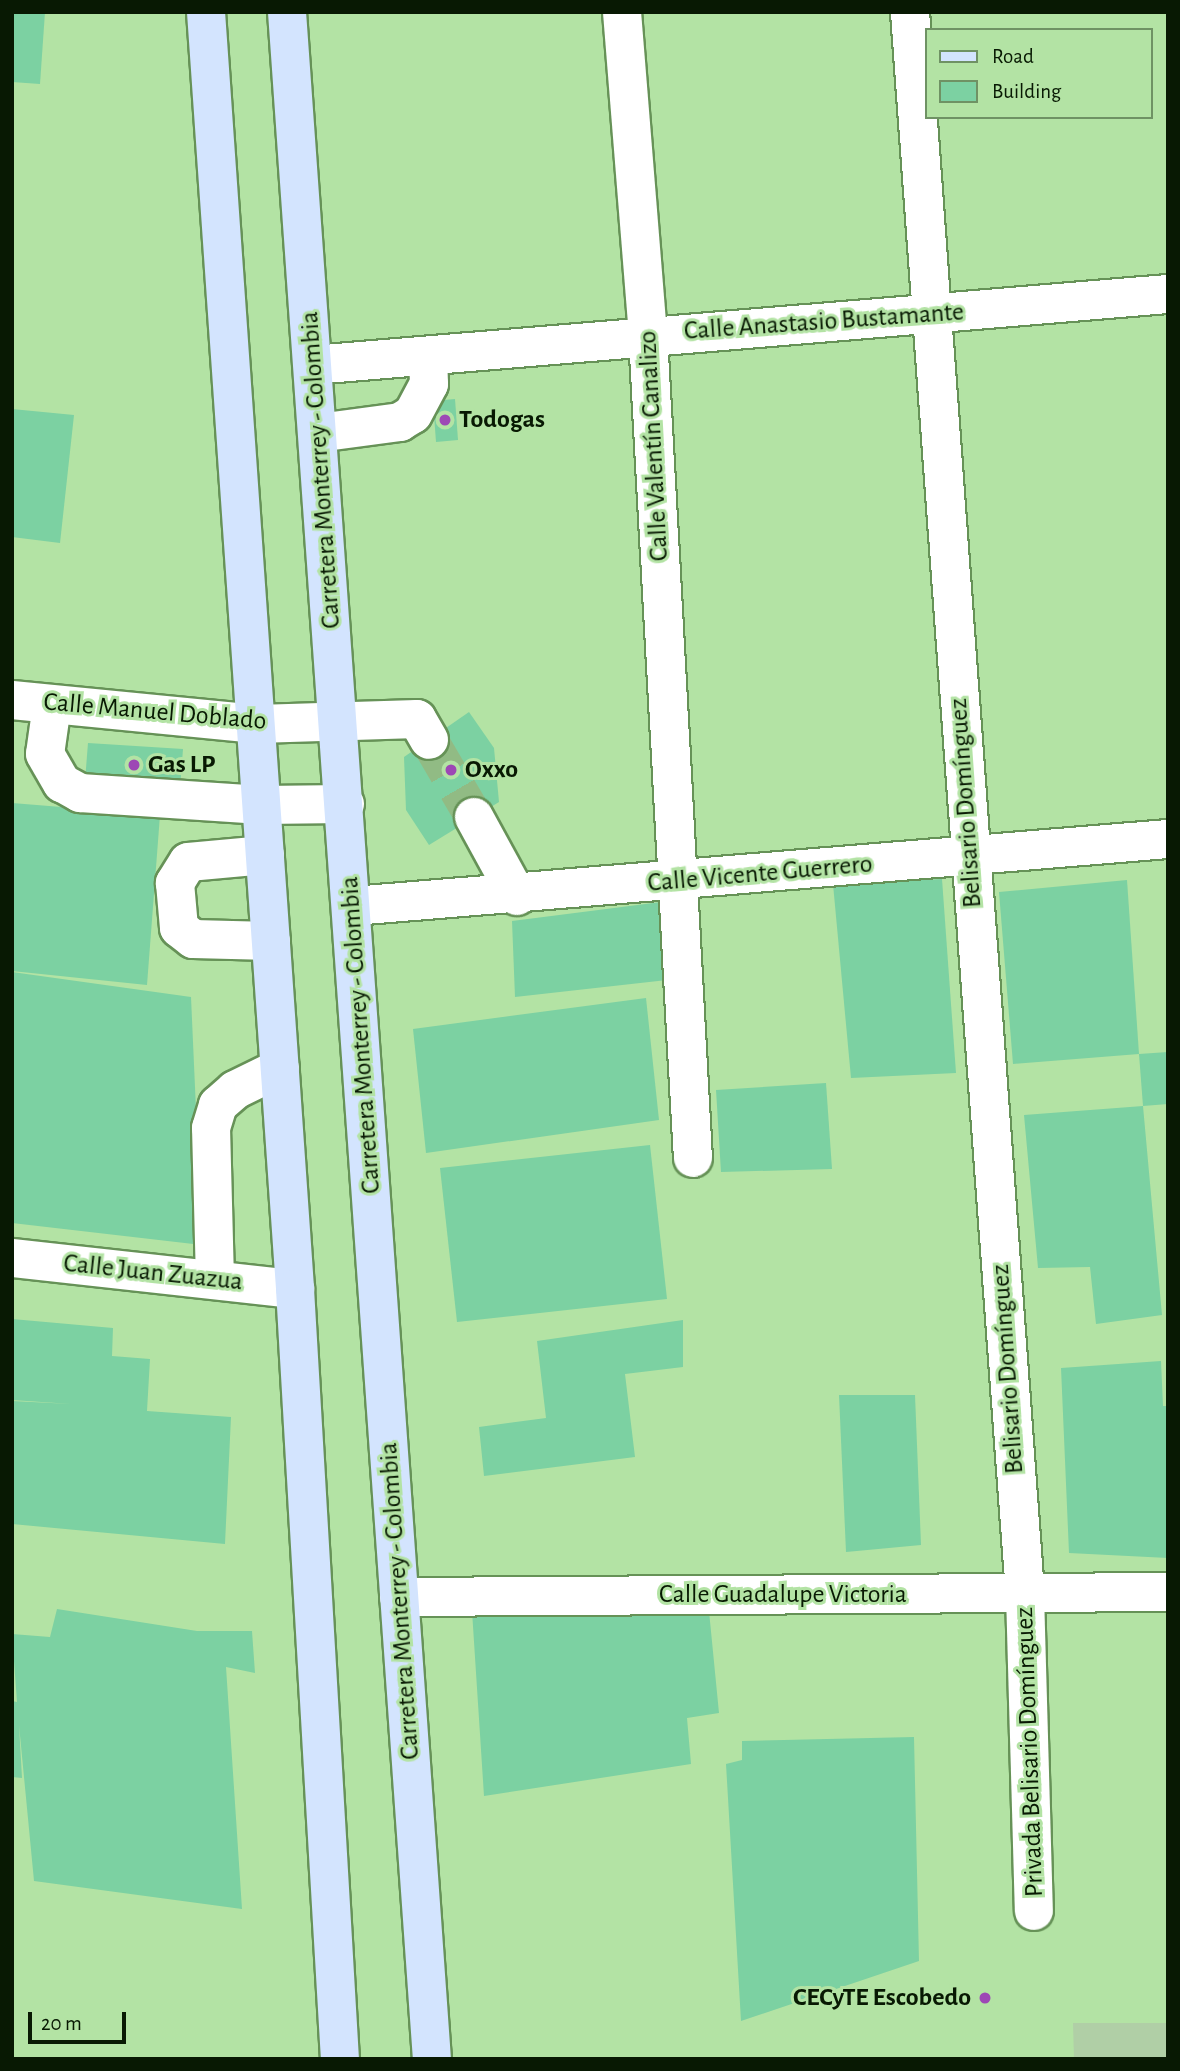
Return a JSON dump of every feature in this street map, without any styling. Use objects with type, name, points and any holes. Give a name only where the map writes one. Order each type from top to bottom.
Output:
[{"type":"main road","points":[[206,12],[295,1289],[340,2059]]},
{"type":"main road","name":"Carretera Monterrey - Colombia","points":[[286,12],[353,906],[432,2059]]},
{"type":"street","name":"Calle Valentín Canalizo","points":[[622,12],[648,336],[693,1158]]},
{"type":"street","name":"Belisario Domínguez","points":[[911,12],[929,314],[1025,1594]]},
{"type":"street","name":"Calle Anastasio Bustamante","points":[[313,365],[1168,294]]},
{"type":"street","points":[[318,433],[400,422],[412,414],[429,384],[428,357]]},
{"type":"street","name":"Calle Manuel Doblado","points":[[12,700],[257,724],[339,718],[417,719],[429,740]]},
{"type":"street","points":[[52,705],[45,754],[62,783],[80,793],[262,805],[345,804]]},
{"type":"street","points":[[474,817],[517,895]]},
{"type":"street","name":"Calle Vicente Guerrero","points":[[353,906],[517,895],[1168,839]]},
{"type":"street","points":[[265,855],[188,862],[175,883],[179,928],[192,939],[271,941]]},
{"type":"street","points":[[215,1280],[211,1128],[218,1105],[235,1090],[280,1068]]},
{"type":"street","name":"Calle Juan Zuazua","points":[[12,1258],[295,1289]]},
{"type":"street","name":"Calle Guadalupe Victoria","points":[[399,1597],[1168,1592]]},
{"type":"street","name":"Privada Belisario Domínguez","points":[[1025,1594],[1034,1911]]},
{"type":"green space","points":[[1073,2023],[1168,2023],[1168,2059],[1074,2059]]},
{"type":"building","points":[[12,12],[45,12],[40,84],[12,82]]},
{"type":"building","name":"Todogas","points":[[455,399],[458,440],[436,442],[433,401]]},
{"type":"building","points":[[12,409],[74,415],[60,543],[12,537]]},
{"type":"building","name":"Oxxo","points":[[469,712],[494,748],[499,802],[429,845],[406,810],[404,757]]},
{"type":"building","name":"Gas LP","points":[[88,743],[183,749],[180,788],[85,781]]},
{"type":"building","points":[[12,803],[160,815],[147,985],[12,971]]},
{"type":"building","points":[[942,879],[956,1073],[851,1078],[833,884]]},
{"type":"building","points":[[1127,880],[1139,1054],[1013,1064],[999,892]]},
{"type":"building","points":[[661,902],[667,980],[515,997],[512,921]]},
{"type":"building","points":[[12,972],[191,997],[202,1245],[12,1223]]},
{"type":"building","points":[[646,998],[659,1120],[426,1153],[413,1029]]},
{"type":"building","points":[[1168,1052],[1168,1104],[1143,1106],[1139,1054]]},
{"type":"building","points":[[826,1083],[832,1169],[721,1172],[716,1090]]},
{"type":"building","points":[[1143,1106],[1162,1315],[1096,1324],[1090,1267],[1038,1268],[1024,1115]]},
{"type":"building","points":[[650,1145],[667,1299],[457,1322],[440,1168]]},
{"type":"building","points":[[12,1319],[113,1328],[112,1356],[150,1359],[147,1411],[231,1417],[225,1544],[12,1524],[12,1401],[71,1404],[12,1400]]},
{"type":"building","points":[[683,1320],[683,1367],[625,1374],[635,1457],[484,1476],[479,1427],[546,1418],[537,1341]]},
{"type":"building","points":[[1161,1361],[1163,1406],[1168,1406],[1168,1558],[1069,1553],[1061,1368]]},
{"type":"building","points":[[839,1395],[915,1395],[921,1545],[846,1552]]},
{"type":"building","points":[[57,1609],[197,1631],[252,1631],[255,1673],[226,1667],[242,1909],[34,1881],[19,1725],[22,1778],[12,1777],[12,1701],[17,1702],[12,1634],[50,1637]]},
{"type":"building","points":[[472,1611],[709,1611],[719,1713],[687,1718],[691,1764],[484,1796]]},
{"type":"building","points":[[914,1737],[919,1961],[741,2021],[726,1764],[742,1760],[742,1741]]},
{"type":"tunnel","points":[[429,740],[474,817]]},
{"type":"place","name":"Todogas","points":[[445,420]]},
{"type":"place","name":"Gas LP","points":[[134,765]]},
{"type":"place","name":"Oxxo","points":[[451,770]]},
{"type":"place","name":"CECyTE Escobedo","points":[[985,1998]]}]
